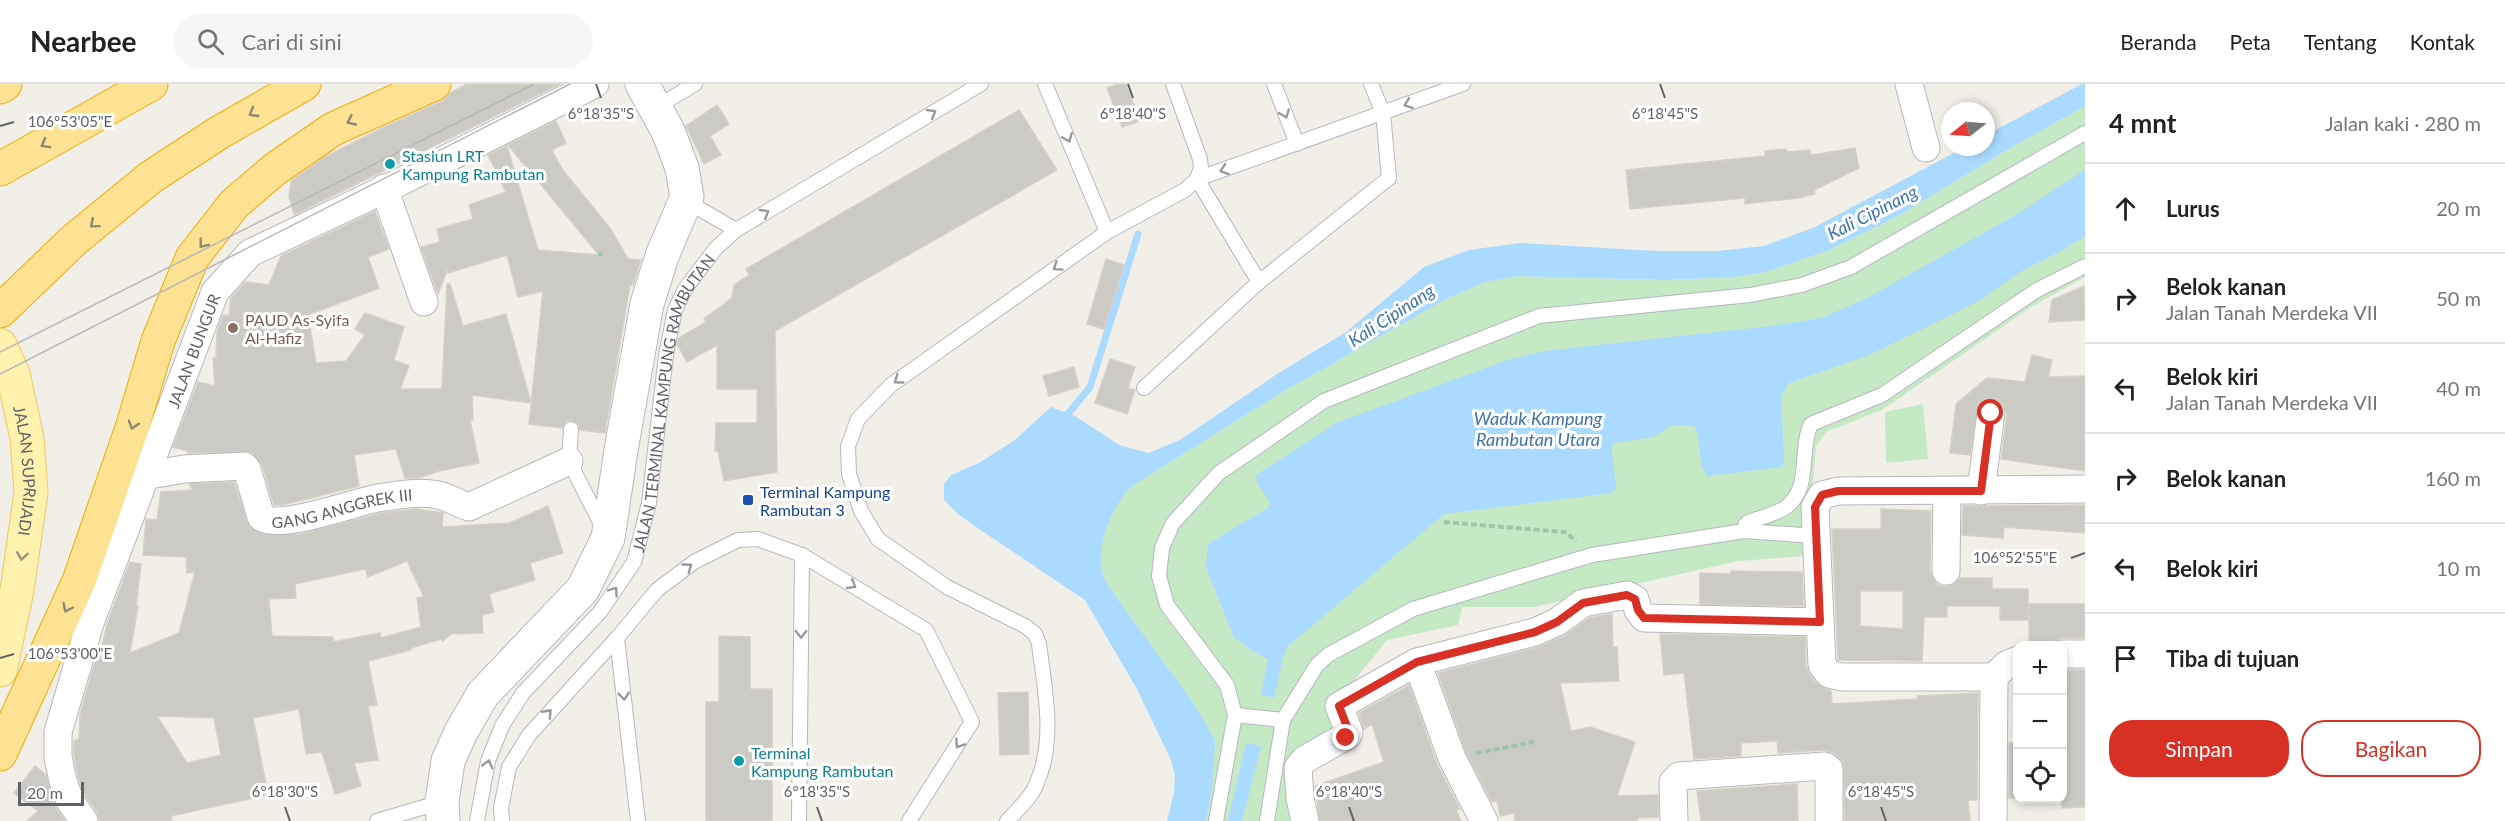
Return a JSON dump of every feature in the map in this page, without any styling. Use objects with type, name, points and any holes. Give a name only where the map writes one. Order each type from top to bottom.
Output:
[{"type":"highway","points":[[0,87],[5,84]]},
{"type":"highway","points":[[0,169],[151,84]]},
{"type":"highway","points":[[0,310],[74,240],[151,177],[220,132],[304,84]]},
{"type":"highway","points":[[0,754],[79,581],[132,428],[158,341],[192,258],[234,204],[275,169],[333,129],[435,84]]},
{"type":"main road","name":"JALAN SUPRIJADI","points":[[0,670],[17,590],[31,492],[27,438],[6,359]]},
{"type":"street","name":"JALAN BUNGUR","points":[[84,821],[70,801],[63,781],[58,757],[58,732],[90,623],[215,292],[250,253],[595,84]]},
{"type":"street","points":[[1909,84],[1926,148]]},
{"type":"street","points":[[649,96],[676,150],[687,197]]},
{"type":"street","points":[[384,188],[424,302]]},
{"type":"street","name":"JALAN TERMINAL KAMPUNG RAMBUTAN","points":[[442,811],[448,761],[461,732],[483,694],[591,600],[608,538],[621,450],[629,367],[663,256],[687,197]]},
{"type":"street","points":[[1981,491],[1991,413]]},
{"type":"street","name":"GANG ANGGREK III","points":[[144,476],[183,469],[244,466],[261,518],[277,521],[297,519],[376,498],[417,493],[439,495],[469,507],[569,461]]},
{"type":"street","points":[[2013,662],[1994,677],[1841,677],[1829,674],[1822,665],[1815,507],[1822,495],[1838,491],[2085,489]]},
{"type":"street","points":[[1946,571],[1947,491]]},
{"type":"street","points":[[1305,821],[1300,798],[1298,768],[1304,760],[1348,735],[1349,732],[1339,706],[1417,662],[1535,632],[1557,622],[1583,603],[1627,595],[1635,599],[1638,610],[1644,618],[1820,622]]},
{"type":"street","points":[[2067,654],[2085,654]]},
{"type":"street","points":[[1417,662],[1452,758],[1484,821]]},
{"type":"street","points":[[1993,821],[1994,677]]},
{"type":"street","points":[[1674,821],[1672,782],[1679,776],[1825,766],[1829,769],[1829,821]]},
{"type":"lane","points":[[649,96],[695,84]]},
{"type":"lane","name":"JALAN TERMINAL KAMPUNG RAMBUTAN","points":[[477,821],[488,761],[502,726],[523,693],[591,600],[634,562],[649,504],[666,355],[675,310],[685,289],[716,248],[736,230],[981,84]]},
{"type":"lane","points":[[1045,84],[1107,232]]},
{"type":"lane","points":[[1173,84],[1200,159],[1201,168],[1197,179]]},
{"type":"lane","points":[[1274,84],[1297,144]]},
{"type":"lane","points":[[1144,388],[1259,282],[1389,178],[1383,113],[1371,84]]},
{"type":"lane","points":[[1008,821],[1036,787],[1044,763],[1048,735],[1039,644],[1035,634],[1025,626],[947,587],[878,539],[861,511],[849,474],[848,446],[858,419],[891,385],[1107,232],[1185,190],[1197,179],[1463,84]]},
{"type":"lane","points":[[1215,821],[1240,716],[1227,685],[1167,605],[1160,576],[1162,548],[1173,523],[1219,473],[1324,402],[1539,316],[1750,295],[1802,285],[1851,267],[2085,133]]},
{"type":"lane","points":[[1197,179],[1259,282]]},
{"type":"lane","points":[[687,197],[698,207],[736,230]]},
{"type":"lane","points":[[1744,531],[1748,522],[1782,509],[1797,498],[1803,481],[1805,438],[1811,424],[1882,395],[2037,290],[2085,266]]},
{"type":"lane","points":[[571,429],[569,461],[608,538]]},
{"type":"lane","points":[[1267,821],[1277,720],[1317,665],[1328,655],[1413,609],[1593,555],[1744,531],[1816,536]]},
{"type":"lane","points":[[502,821],[501,808],[509,767],[529,735],[657,590],[694,562],[738,540],[758,539],[802,555],[926,630],[971,718],[971,726],[909,821]]},
{"type":"lane","points":[[800,821],[802,555]]},
{"type":"lane","points":[[617,638],[638,821]]},
{"type":"lane","points":[[1240,716],[1277,720]]},
{"type":"lane","points":[[377,821],[442,811]]},
{"type":"path","points":[[1444,522],[1565,532]]},
{"type":"path","points":[[1452,758],[1534,742]]},
{"type":"green space","points":[[2085,106],[2085,277],[2031,307],[1882,410],[1826,432],[1816,446],[1807,556],[1738,561],[1534,607],[1462,607],[1458,625],[1387,640],[1337,702],[1345,732],[1288,766],[1300,821],[1206,821],[1212,787],[1192,701],[1108,586],[1103,574],[1101,548],[1104,535],[1115,510],[1129,488],[1279,394],[1448,298],[1486,282],[1519,276],[1664,280],[1734,277],[1766,272],[1829,250],[1898,216]]},
{"type":"green space","points":[[1923,404],[1928,459],[1886,463],[1885,412]]},
{"type":"water","name":"Kali Cipinang","points":[[2085,84],[2085,106],[1898,216],[1829,250],[1766,272],[1734,277],[1664,280],[1519,276],[1486,282],[1448,298],[1279,394],[1129,488],[1115,510],[1104,535],[1101,548],[1103,574],[1108,586],[1192,701],[1215,740],[1212,787],[1206,821],[1167,821],[1174,793],[1175,775],[1171,760],[1137,689],[1085,600],[958,514],[944,500],[944,484],[951,475],[979,463],[1015,440],[1051,407],[1075,416],[1119,445],[1148,453],[1180,440],[1277,374],[1346,332],[1424,267],[1469,250],[1520,243],[1657,251],[1718,251],[1764,246],[1813,228],[1948,156],[1995,156],[1995,130]]},
{"type":"water","name":"Waduk Kampung Rambutan Utara","points":[[2085,170],[2085,236],[2020,272],[1980,300],[1941,320],[1869,355],[1789,383],[1781,396],[1784,463],[1782,467],[1707,476],[1702,464],[1694,426],[1672,425],[1653,437],[1614,443],[1611,446],[1616,488],[1611,493],[1444,514],[1287,647],[1274,698],[1261,694],[1268,659],[1252,651],[1234,637],[1206,567],[1208,544],[1268,508],[1271,503],[1257,483],[1256,475],[1336,423],[1508,360],[1544,351],[1772,326],[1822,318],[1869,297],[2016,215]]},
{"type":"water","points":[[1246,743],[1261,746],[1242,821],[1228,821]]},
{"type":"building","points":[[467,84],[560,84],[294,215],[289,196],[291,181],[325,157],[442,101],[450,93]]},
{"type":"building","points":[[1126,84],[1140,121],[1122,127],[1107,88]]},
{"type":"building","points":[[717,105],[729,124],[710,136],[721,155],[704,164],[686,126]]},
{"type":"building","points":[[1019,110],[1057,170],[775,331],[777,472],[724,481],[718,451],[715,451],[716,423],[757,423],[757,389],[717,389],[717,345],[687,362],[677,344],[679,338],[706,322],[704,319],[732,298],[734,285],[749,275],[746,269]]},
{"type":"building","points":[[556,121],[566,143],[552,150],[562,169],[610,228],[628,259],[641,260],[633,285],[630,285],[605,433],[580,430],[579,425],[572,420],[567,421],[562,428],[529,424],[543,291],[518,297],[507,255],[448,273],[448,268],[438,294],[421,247],[440,242],[437,229],[473,219],[469,205],[506,192],[488,155],[507,146],[538,250],[599,255],[508,145]]},
{"type":"building","points":[[1855,148],[1859,168],[1814,190],[1815,194],[1745,204],[1745,198],[1630,209],[1626,170],[1765,156],[1765,151],[1810,150],[1811,155]]},
{"type":"building","points":[[375,211],[389,249],[368,257],[379,288],[308,315],[316,363],[346,361],[365,335],[355,329],[365,313],[404,327],[394,360],[409,366],[400,389],[442,389],[447,284],[450,284],[463,326],[506,314],[531,403],[472,395],[473,420],[470,420],[479,463],[439,471],[419,478],[405,478],[396,449],[354,455],[359,486],[283,505],[274,505],[262,464],[250,452],[188,453],[188,451],[173,447],[198,382],[215,386],[213,358],[216,358],[217,332],[223,315],[229,316],[231,298],[245,282],[269,285],[281,256]]},
{"type":"building","points":[[1106,259],[1124,265],[1104,329],[1087,324]]},
{"type":"building","points":[[2084,286],[2085,320],[2049,322],[2052,300]]},
{"type":"building","points":[[2032,355],[2052,360],[2048,377],[2085,376],[2085,471],[2001,459],[2007,414],[2005,406],[2000,400],[1994,398],[1984,399],[1978,404],[1970,455],[1950,453],[1956,404],[1987,378],[2025,382]]},
{"type":"building","points":[[1110,359],[1135,367],[1128,388],[1135,390],[1127,414],[1095,403]]},
{"type":"building","points":[[1074,367],[1079,387],[1049,396],[1043,376]]},
{"type":"building","points":[[234,482],[249,527],[266,535],[302,534],[381,513],[416,509],[443,513],[442,527],[510,523],[548,506],[563,553],[530,563],[535,580],[489,594],[494,612],[482,615],[483,633],[451,634],[443,641],[441,639],[411,648],[411,650],[368,661],[377,705],[368,706],[378,760],[354,763],[361,786],[335,794],[322,752],[306,754],[299,709],[253,718],[268,795],[171,816],[172,821],[100,821],[97,812],[84,794],[78,777],[74,741],[79,739],[80,714],[98,651],[101,651],[107,624],[130,562],[141,564],[136,606],[138,606],[130,653],[179,633],[195,572],[187,573],[186,557],[143,555],[146,519],[157,520],[161,492],[193,490],[189,484]],"holes":[[[407,561],[424,597],[417,598],[421,627],[381,638],[380,633],[333,642],[333,637],[272,636],[269,599],[296,598],[295,584],[365,569],[368,577]],[[157,716],[214,718],[221,755],[187,763]]]},
{"type":"building","points":[[2085,505],[2085,533],[2004,527],[2003,538],[1962,535],[1963,506]]},
{"type":"building","points":[[1881,509],[1931,511],[1930,571],[1938,585],[1946,587],[1954,584],[1960,578],[1992,578],[1992,589],[2028,589],[2028,620],[2000,620],[2000,606],[1947,606],[1947,617],[1924,617],[1922,661],[1838,660],[1832,529],[1881,529]],"holes":[[[1860,591],[1903,591],[1903,629],[1860,626]]]},
{"type":"building","points":[[1731,571],[1802,572],[1804,606],[1700,604],[1700,573],[1731,574]]},
{"type":"building","points":[[2029,604],[2085,604],[2085,638],[2029,641]]},
{"type":"building","points":[[1612,614],[1613,647],[1617,647],[1619,681],[1560,683],[1571,731],[1590,727],[1635,742],[1617,796],[1658,795],[1658,817],[1637,818],[1637,821],[1515,821],[1514,813],[1500,816],[1497,801],[1492,802],[1466,752],[1438,673],[1539,647],[1564,636],[1589,618]]},
{"type":"building","points":[[1660,634],[1805,637],[1806,666],[1809,674],[1817,684],[1831,691],[1832,704],[1978,693],[1977,800],[1968,800],[1970,821],[1845,821],[1843,762],[1834,753],[1825,750],[1778,753],[1777,741],[1741,743],[1741,756],[1694,759],[1684,673],[1664,675]]},
{"type":"building","name":"Terminal Kampung Rambutan","points":[[719,636],[750,637],[750,689],[772,689],[772,821],[706,821],[706,702],[719,702]]},
{"type":"building","points":[[2067,670],[2085,670],[2085,807],[2062,808],[2062,803],[2067,803]]},
{"type":"building","points":[[1409,685],[1437,764],[1460,809],[1456,810],[1461,821],[1320,821],[1315,786],[1384,762],[1372,724],[1364,729],[1359,713]]},
{"type":"building","points":[[1028,692],[1029,754],[1000,755],[998,693]]},
{"type":"building","points":[[2009,743],[2013,743],[2013,798],[2009,798]]},
{"type":"building","points":[[35,766],[46,775],[55,806],[65,821],[27,821],[38,811],[14,793]]},
{"type":"building","points":[[1797,784],[1798,821],[1701,821],[1697,791]]},
{"type":"waterway","points":[[1064,419],[1090,387],[1138,234]]},
{"type":"tram line","points":[[0,352],[534,84]]},
{"type":"tram line","points":[[0,374],[570,84]]},
{"type":"place","name":"Stasiun LRT Kampung Rambutan","points":[[390,164]]},
{"type":"place","name":"PAUD As-Syifa Al-Hafiz","points":[[233,328]]},
{"type":"place","name":"Terminal Kampung Rambutan 3","points":[[748,500]]},
{"type":"place","name":"Terminal Kampung Rambutan","points":[[739,761]]},
{"type":"route","points":[[1346,738],[1349,732],[1339,706],[1403,669],[1417,662],[1535,632],[1557,622],[1577,605],[1583,603],[1627,595],[1635,599],[1640,615],[1644,618],[1820,622],[1815,507],[1822,495],[1838,491],[1981,491],[1991,413]]}]
